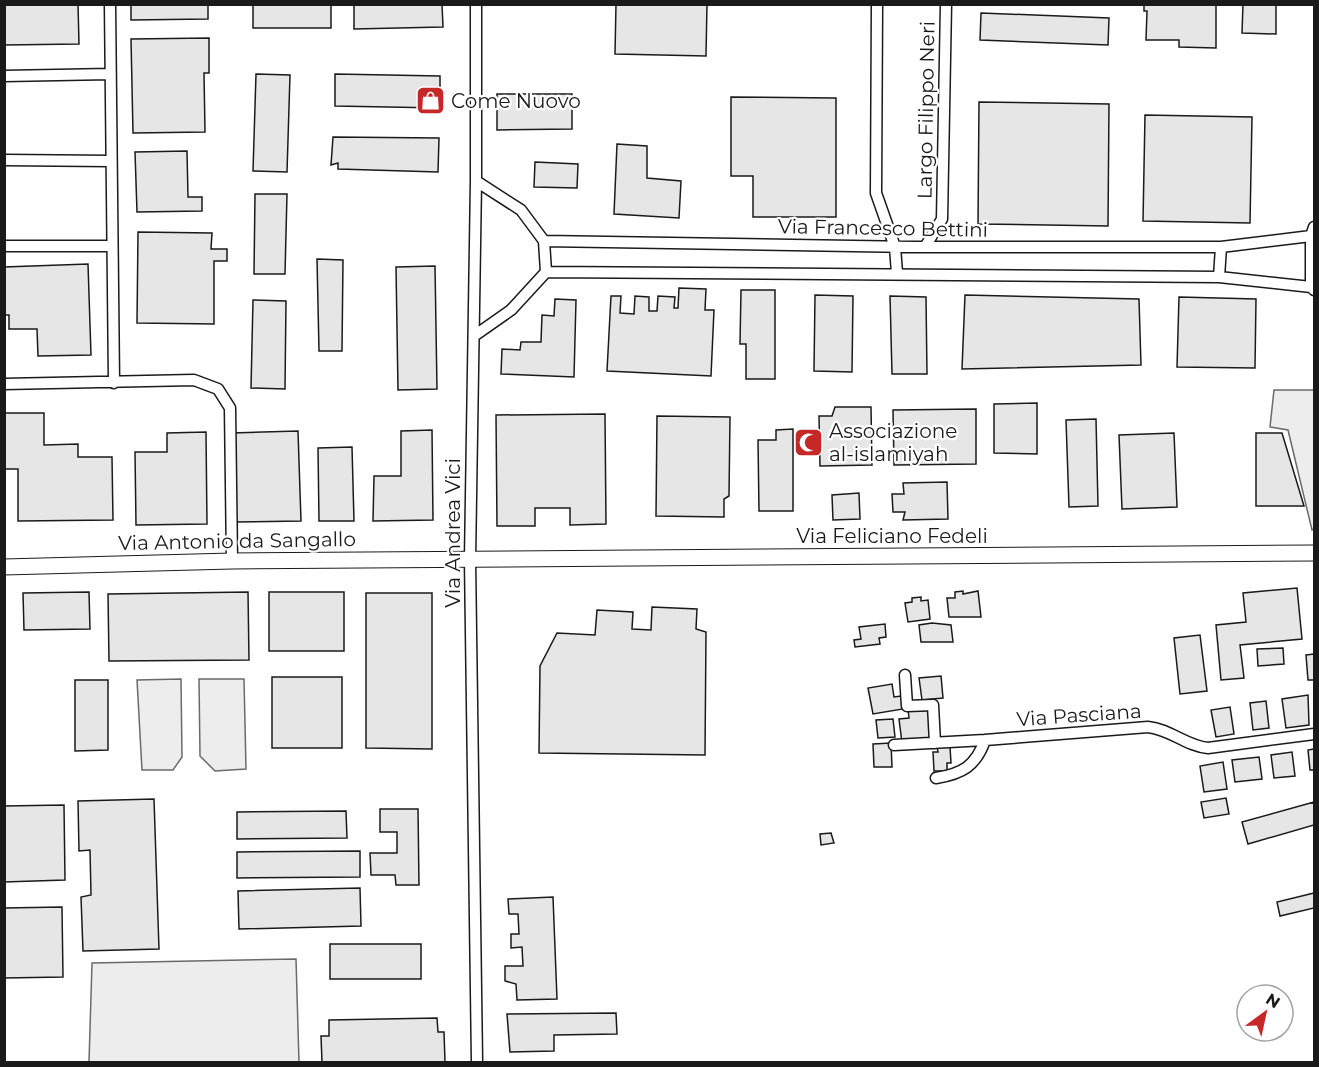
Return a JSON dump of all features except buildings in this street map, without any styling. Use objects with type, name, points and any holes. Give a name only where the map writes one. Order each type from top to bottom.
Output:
[{"type":"street","points":[[110,4],[114,382]]},
{"type":"street","name":"Via Andrea Vici","points":[[476,4],[477,181],[470,560],[477,1062]]},
{"type":"street","points":[[877,4],[876,193],[894,247],[897,273]]},
{"type":"street","name":"Largo Filippo Neri","points":[[926,247],[942,219],[946,4]]},
{"type":"street","points":[[4,75],[110,74]]},
{"type":"street","points":[[4,160],[111,161]]},
{"type":"street","points":[[474,336],[511,310],[546,272],[544,241],[521,210],[477,181]]},
{"type":"street","name":"Via Francesco Bettini","points":[[544,241],[894,247],[1221,247],[1313,231],[1313,289],[1219,277],[546,272]]},
{"type":"street","points":[[4,246],[112,246]]},
{"type":"street","points":[[1219,277],[1221,247]]},
{"type":"street","points":[[4,384],[194,380],[218,389],[230,408],[232,561]]},
{"type":"street","name":"Via Feliciano Fedeli","points":[[470,560],[1314,554]]},
{"type":"street","name":"Via Antonio da Sangallo","points":[[4,567],[232,561],[470,560]]},
{"type":"street","points":[[905,675],[907,706],[933,705],[935,743]]},
{"type":"street","name":"Via Pasciana","points":[[894,745],[1148,727],[1168,731],[1194,745],[1208,748],[1314,735]]},
{"type":"street","points":[[936,778],[956,775],[969,768],[977,759],[985,740]]},
{"type":"shaded area","points":[[1274,390],[1314,390],[1314,529],[1312,530],[1288,430],[1270,427]]},
{"type":"shaded area","points":[[181,679],[182,757],[173,770],[142,770],[137,680]]},
{"type":"shaded area","points":[[199,679],[244,679],[246,769],[215,771],[200,756]]},
{"type":"shaded area","points":[[296,959],[299,1062],[89,1062],[92,963]]},
{"type":"place","name":"Come Nuovo","points":[[430,101]]},
{"type":"place","name":"Associazione al-islamiyah","points":[[808,443]]}]
